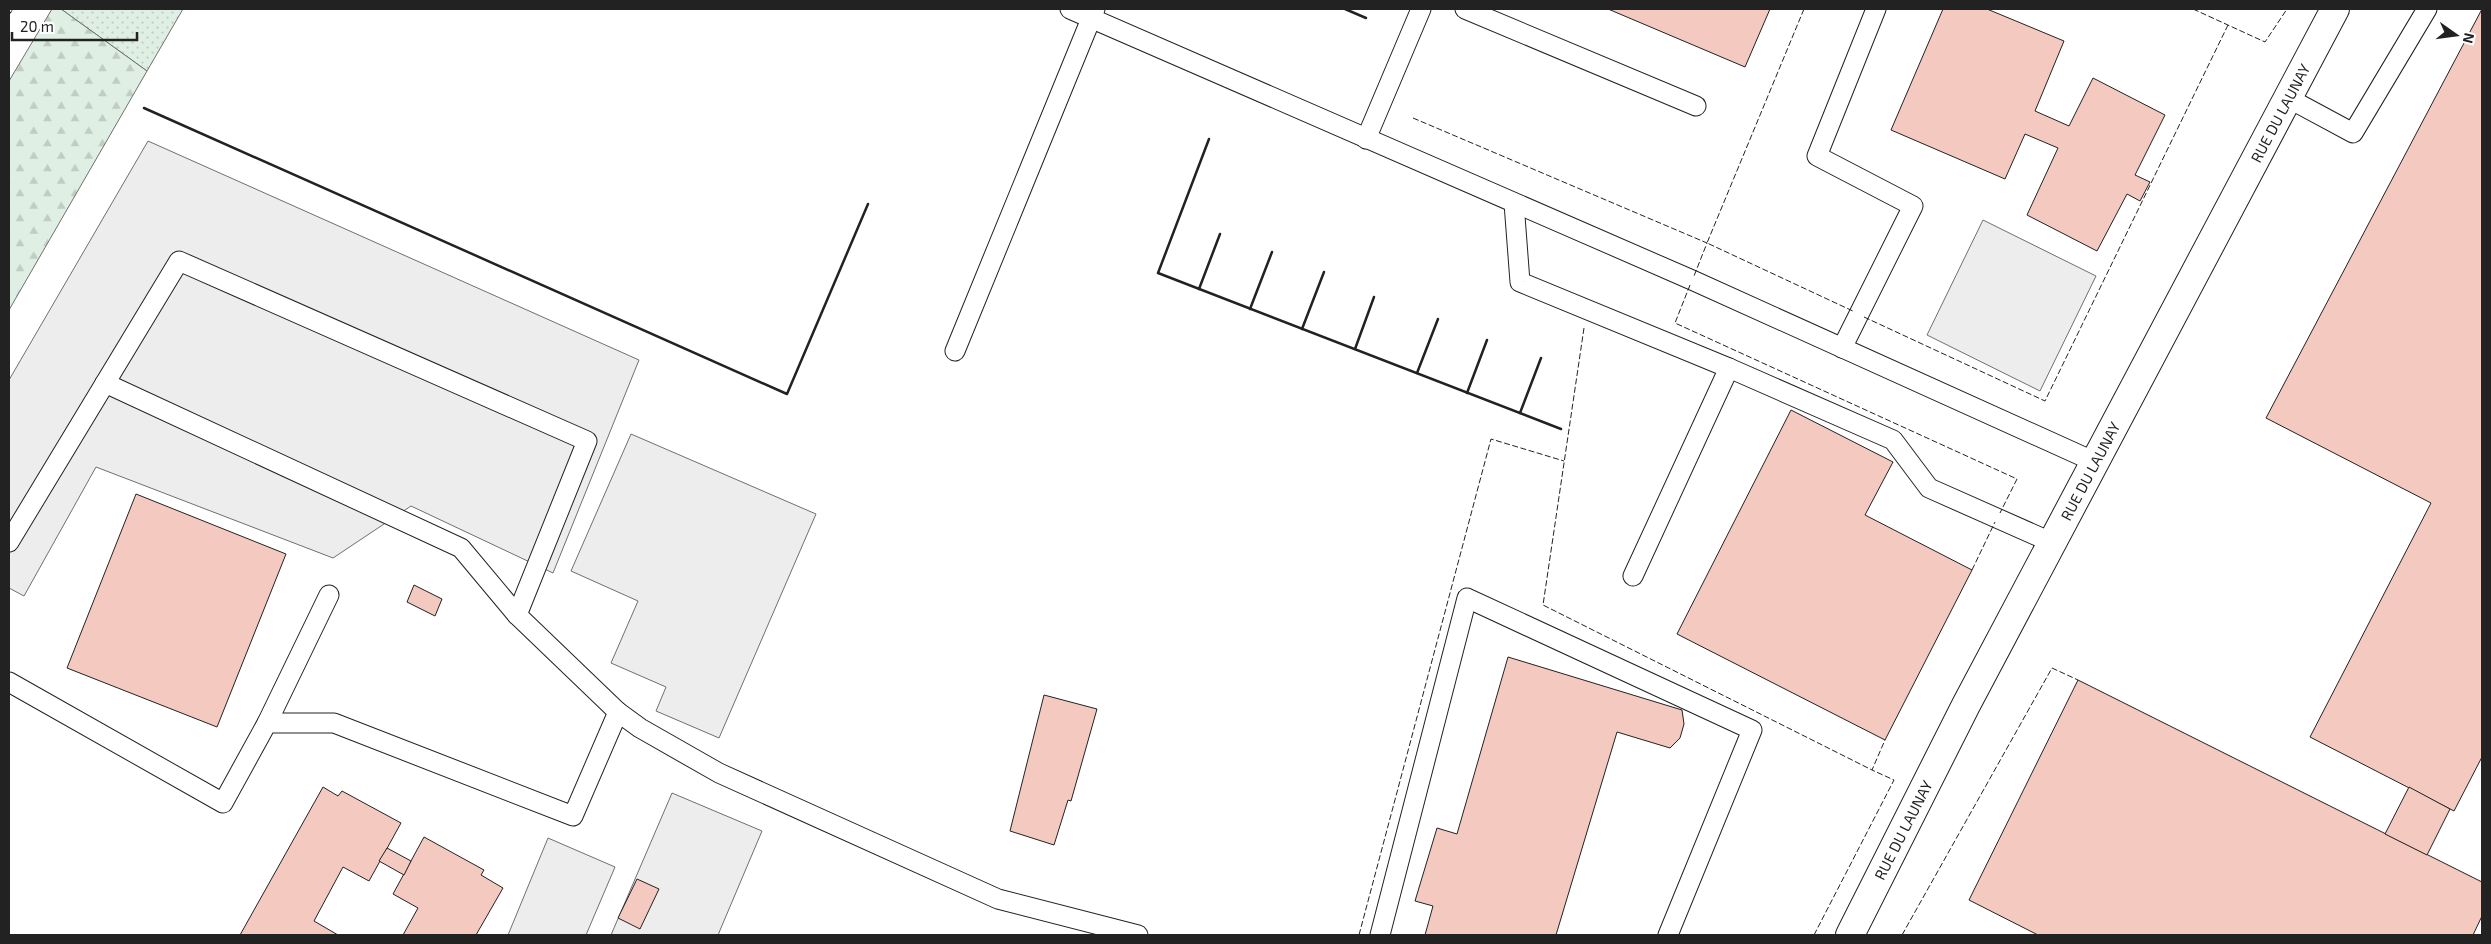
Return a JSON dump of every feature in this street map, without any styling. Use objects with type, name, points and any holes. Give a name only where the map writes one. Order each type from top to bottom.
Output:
[{"type":"street","name":"RUE DU LAUNAY","points":[[1850,935],[1966,705],[2335,9]]},
{"type":"lane","points":[[1070,9],[1093,14],[1366,139],[1842,348],[2095,462]]},
{"type":"lane","points":[[1366,139],[1421,9]]},
{"type":"lane","points":[[1465,9],[1696,106]]},
{"type":"lane","points":[[1842,348],[1913,206],[1817,156],[1876,9]]},
{"type":"lane","points":[[2288,98],[2353,134],[2427,9]]},
{"type":"lane","points":[[955,351],[1093,14]]},
{"type":"lane","points":[[1514,203],[1520,282],[1729,368],[1893,440],[1928,488],[2053,543]]},
{"type":"lane","points":[[9,542],[179,261],[587,441],[517,615]]},
{"type":"lane","points":[[1634,576],[1729,368]]},
{"type":"lane","points":[[105,383],[461,548],[517,615],[618,712],[640,728],[719,773],[998,899],[1138,935]]},
{"type":"lane","points":[[9,682],[223,803],[267,723],[329,595]]},
{"type":"lane","points":[[1380,935],[1467,598],[1752,730],[1668,935]]},
{"type":"lane","points":[[267,723],[334,723],[573,816],[618,712]]},
{"type":"green space","points":[[52,9],[61,9],[147,71],[9,310],[9,81]]},
{"type":"green space","points":[[61,9],[183,9],[147,71]]},
{"type":"shaded area","points":[[148,141],[639,360],[553,573],[411,506],[333,558],[96,467],[24,596],[9,588],[9,380]]},
{"type":"shaded area","points":[[1983,220],[2096,276],[2040,391],[1927,335]]},
{"type":"shaded area","points":[[631,434],[816,514],[719,738],[656,711],[666,687],[611,663],[638,601],[571,571]]},
{"type":"shaded area","points":[[672,793],[762,831],[718,935],[611,935]]},
{"type":"shaded area","points":[[548,838],[615,867],[586,935],[508,935]]},
{"type":"building","points":[[1608,9],[1770,9],[1745,67]]},
{"type":"building","points":[[1943,9],[1987,9],[2064,41],[2035,111],[2069,126],[2093,78],[2165,115],[2135,175],[2150,182],[2140,201],[2127,194],[2097,251],[2027,215],[2058,148],[2025,134],[2005,179],[1891,130]]},
{"type":"building","points":[[2482,9],[2482,757],[2454,811],[2310,737],[2431,503],[2266,418]]},
{"type":"building","points":[[1791,410],[1893,462],[1865,515],[1972,570],[1885,740],[1677,634]]},
{"type":"building","points":[[136,494],[286,554],[217,727],[67,668]]},
{"type":"building","points":[[414,585],[442,599],[435,616],[407,602]]},
{"type":"building","points":[[1508,657],[1682,710],[1684,724],[1680,738],[1670,748],[1617,732],[1556,935],[1425,935],[1433,906],[1415,901],[1437,828],[1457,834]]},
{"type":"building","points":[[2078,680],[2482,882],[2482,916],[2473,935],[2038,935],[1969,900]]},
{"type":"building","points":[[1044,695],[1097,709],[1071,801],[1068,800],[1054,845],[1010,831]]},
{"type":"building","points":[[323,787],[338,796],[342,791],[401,823],[369,881],[343,867],[314,921],[338,935],[240,935]]},
{"type":"building","points":[[2409,787],[2450,809],[2427,855],[2385,834]]},
{"type":"building","points":[[424,837],[484,870],[481,875],[503,888],[476,935],[403,935],[418,908],[393,894]]},
{"type":"building","points":[[387,848],[411,861],[404,875],[379,861]]},
{"type":"building","points":[[637,879],[659,889],[640,929],[618,918]]},
{"type":"fence","points":[[1804,9],[1707,243],[1855,312]]},
{"type":"fence","points":[[2193,9],[2265,42],[2287,9]]},
{"type":"fence","points":[[1864,317],[2045,401],[2228,25]]},
{"type":"fence","points":[[1413,118],[1707,243],[1694,276]]},
{"type":"fence","points":[[1690,285],[1675,323],[2017,479],[2000,513]]},
{"type":"fence","points":[[1584,328],[1543,605],[1872,770],[1885,740]]},
{"type":"fence","points":[[1359,935],[1491,439],[1564,461]]},
{"type":"fence","points":[[1972,570],[1995,522]]},
{"type":"fence","points":[[1902,935],[2052,668],[2078,680]]},
{"type":"fence","points":[[1814,935],[1894,780],[1872,770]]},
{"type":"wall","points":[[1345,9],[1366,18]]},
{"type":"wall","points":[[144,108],[787,394],[868,204]]},
{"type":"wall","points":[[1209,139],[1158,273],[1561,429]]},
{"type":"wall","points":[[1199,289],[1220,234]]},
{"type":"wall","points":[[1250,309],[1272,252]]},
{"type":"wall","points":[[1302,329],[1324,272]]},
{"type":"wall","points":[[1355,349],[1374,297]]},
{"type":"wall","points":[[1417,373],[1438,319]]},
{"type":"wall","points":[[1467,393],[1487,340]]},
{"type":"wall","points":[[1520,413],[1541,358]]}]
